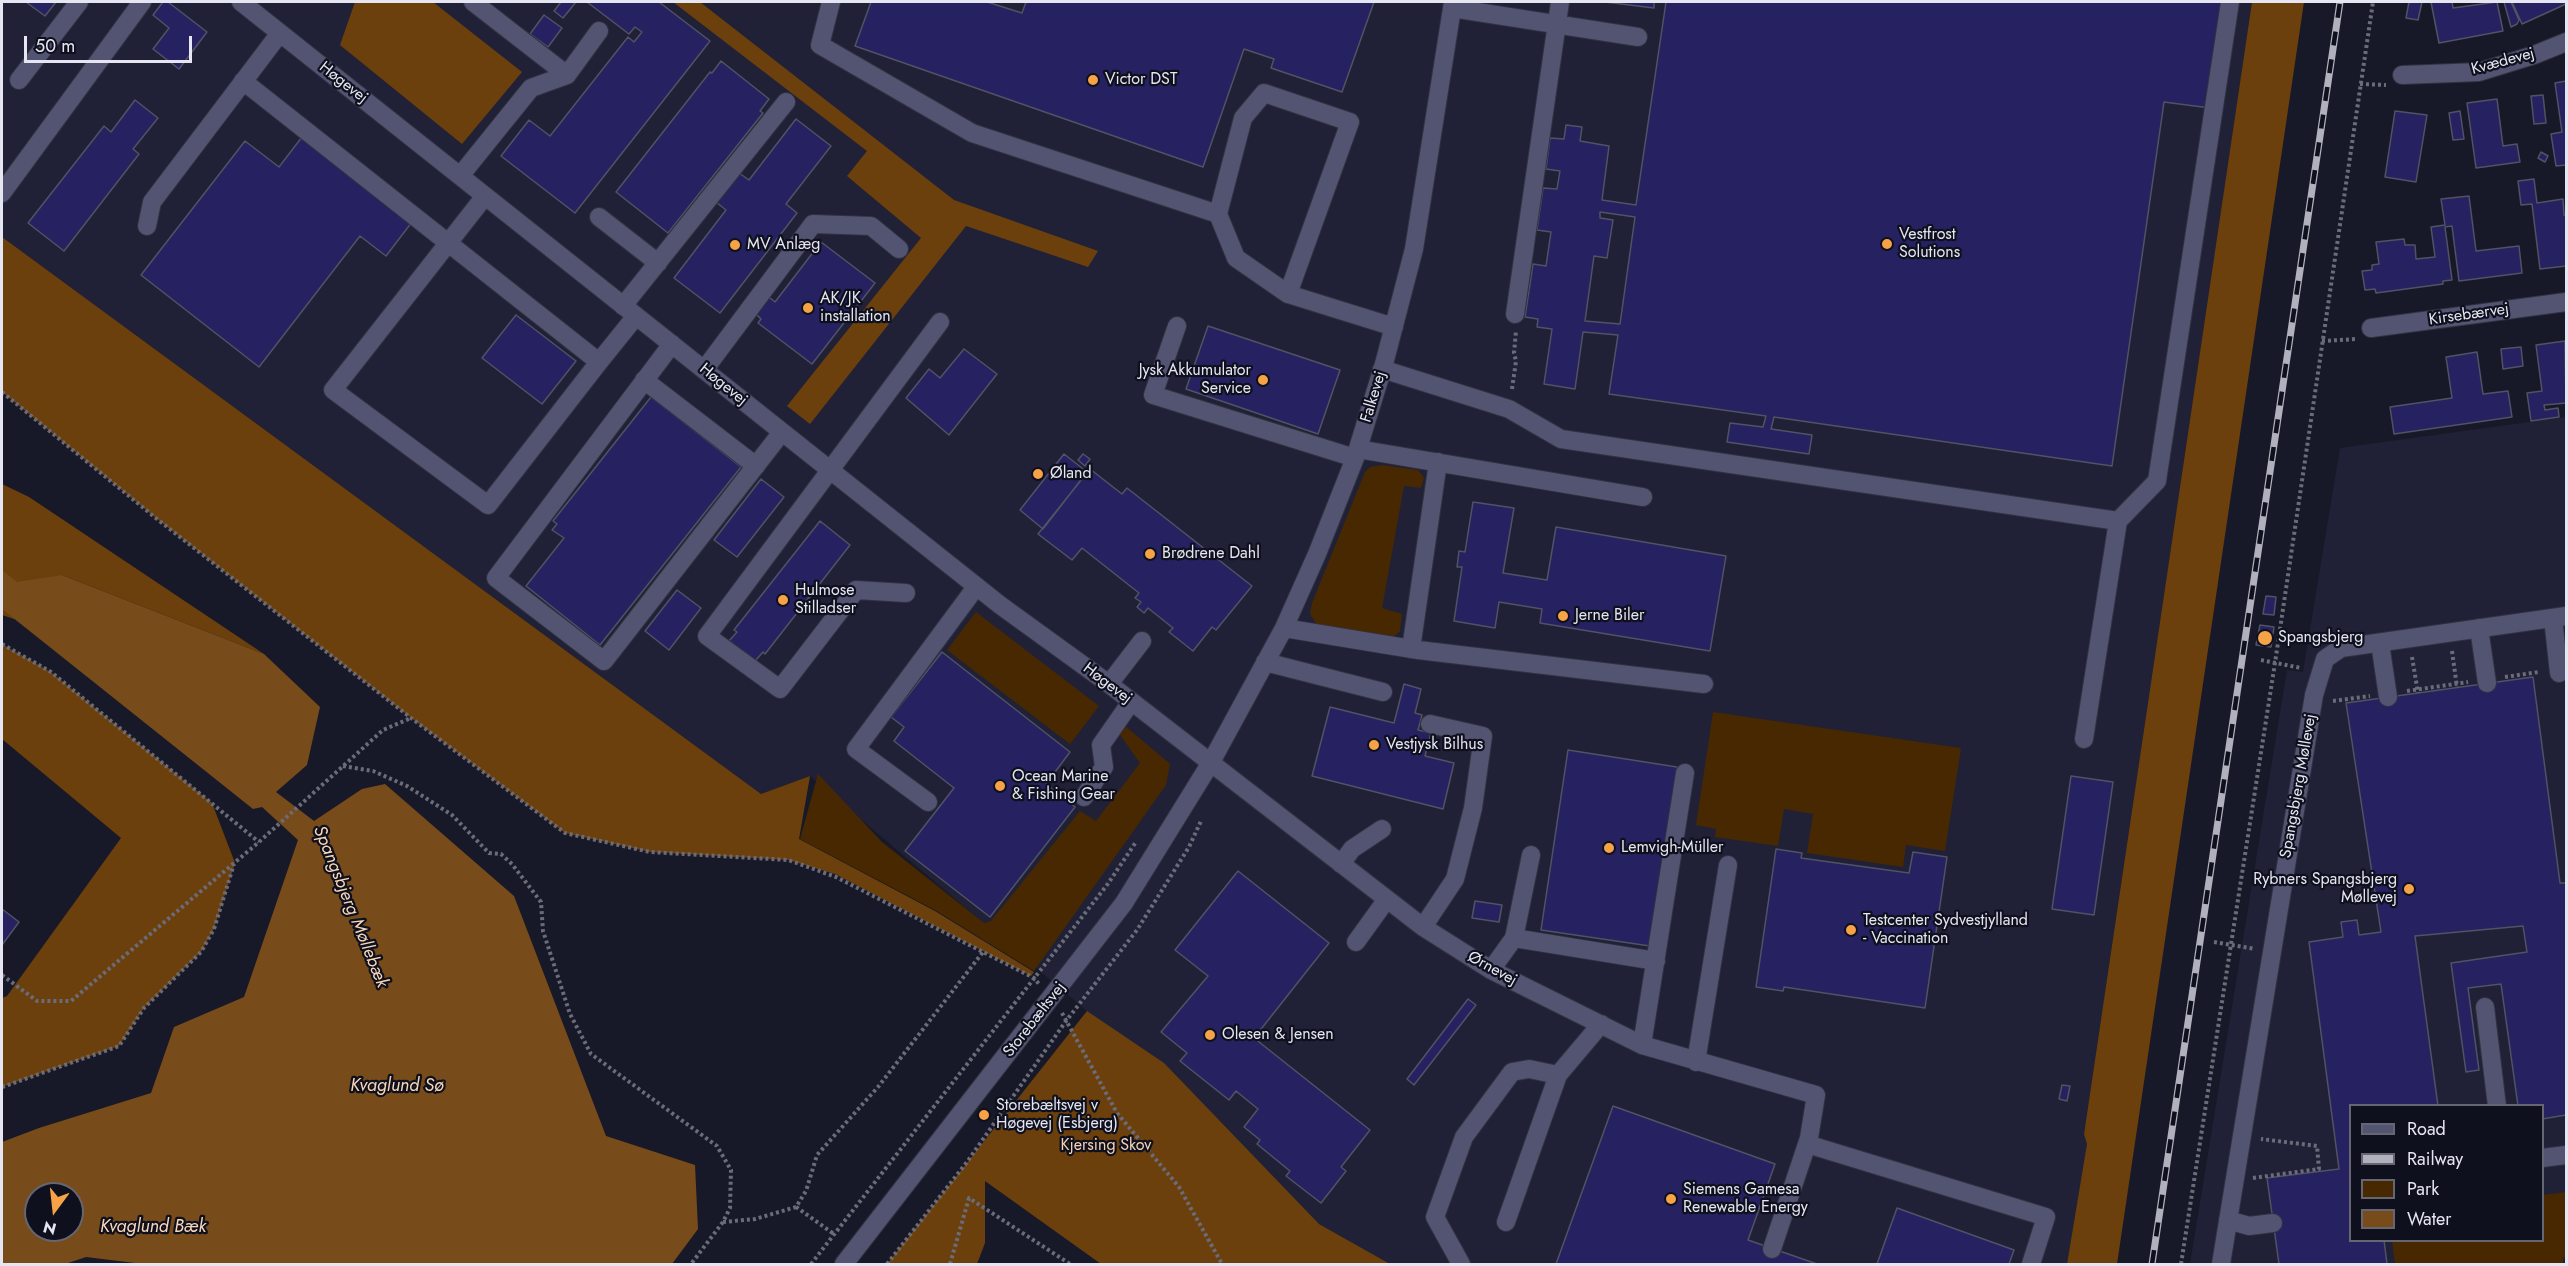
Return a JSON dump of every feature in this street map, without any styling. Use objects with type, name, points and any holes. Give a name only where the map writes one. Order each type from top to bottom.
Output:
[{"type":"street","points":[[19,80],[78,2]]},
{"type":"street","points":[[2,193],[142,2]]},
{"type":"street","points":[[473,2],[567,75]]},
{"type":"street","points":[[831,2],[820,45],[972,133],[1218,214]]},
{"type":"street","points":[[1515,314],[1560,2]]},
{"type":"street","points":[[2084,740],[2118,521],[2157,481],[2230,2]]},
{"type":"street","name":"Høgevej","points":[[252,5],[280,33],[976,587],[1109,684],[1210,764]]},
{"type":"street","points":[[1452,5],[1638,36]]},
{"type":"street","name":"Falkevej","points":[[1210,764],[1284,628],[1317,554],[1357,453],[1414,249],[1452,5]]},
{"type":"street","points":[[460,176],[531,88],[567,75],[599,31]]},
{"type":"street","points":[[147,226],[152,202],[280,33]]},
{"type":"street","name":"Kvædevej","points":[[2402,75],[2479,72],[2534,55],[2566,42]]},
{"type":"street","points":[[243,81],[599,362]]},
{"type":"street","points":[[1288,294],[1350,122],[1264,93],[1243,118],[1218,214],[1236,258],[1288,294],[1394,327]]},
{"type":"street","points":[[485,196],[333,390],[488,505],[599,362],[658,263],[786,102]]},
{"type":"street","points":[[599,217],[658,263]]},
{"type":"street","points":[[704,370],[813,224],[871,226],[899,249]]},
{"type":"street","name":"Kirsebærvej","points":[[2371,328],[2566,302]]},
{"type":"street","points":[[906,593],[856,590],[780,688],[707,636],[940,322]]},
{"type":"street","points":[[1177,326],[1153,395],[1357,453],[1438,462],[1643,497]]},
{"type":"street","points":[[672,344],[496,578],[604,661],[782,432]]},
{"type":"street","points":[[1382,369],[1509,409],[1561,439],[2118,521]]},
{"type":"street","points":[[644,380],[756,466]]},
{"type":"street","points":[[1411,649],[1438,462]]},
{"type":"street","points":[[928,802],[856,749],[976,587]]},
{"type":"street","points":[[2319,672],[2325,659],[2341,648],[2560,617],[2559,671]]},
{"type":"street","points":[[1284,628],[1411,649],[1704,684]]},
{"type":"street","points":[[2480,628],[2487,681]]},
{"type":"street","points":[[1109,684],[1142,641]]},
{"type":"street","points":[[2380,643],[2388,695]]},
{"type":"street","points":[[1265,662],[1383,692]]},
{"type":"street","name":"Spangsbjerg Møllevej","points":[[2220,1264],[2319,672]]},
{"type":"street","points":[[1084,796],[1104,767],[1101,745],[1131,702]]},
{"type":"street","points":[[1424,927],[1455,879],[1473,808],[1483,736],[1430,724]]},
{"type":"street","name":"Ørnevej","points":[[1210,764],[1424,927],[1491,970],[1642,1045],[1816,1095],[1807,1144]]},
{"type":"street","name":"Storebæltsvej","points":[[844,1264],[1124,903],[1210,764]]},
{"type":"street","points":[[1642,1045],[1685,773]]},
{"type":"street","points":[[1341,864],[1352,849],[1382,829]]},
{"type":"street","points":[[1491,970],[1514,938],[1531,855]]},
{"type":"street","points":[[1696,1062],[1728,866]]},
{"type":"street","points":[[1356,942],[1387,899]]},
{"type":"street","points":[[1514,938],[1656,961]]},
{"type":"street","points":[[2485,1007],[2497,1104]]},
{"type":"street","points":[[1506,1222],[1558,1075],[1600,1024]]},
{"type":"street","points":[[1461,1264],[1435,1217],[1464,1137],[1512,1072],[1529,1069],[1558,1075]]},
{"type":"street","points":[[1772,1248],[1807,1144],[2046,1217],[2031,1264]]},
{"type":"street","points":[[2544,1158],[2566,1155]]},
{"type":"street","points":[[2228,1220],[2248,1226],[2273,1223]]},
{"type":"path","points":[[2181,1264],[2275,663],[2373,2]]},
{"type":"path","points":[[1509,409],[1516,361],[1514,354],[1518,318],[1515,314]]},
{"type":"path","points":[[2322,341],[2355,340],[2371,328]]},
{"type":"path","points":[[2,392],[157,519],[411,718],[565,833],[650,852],[788,861],[836,876],[1034,978],[1053,996],[1117,1113],[1179,1187],[1221,1264]]},
{"type":"path","points":[[2449,632],[2457,686]]},
{"type":"path","points":[[2409,638],[2418,691]]},
{"type":"path","points":[[2,645],[51,672],[259,842]]},
{"type":"path","points":[[2443,655],[2482,649]]},
{"type":"path","points":[[2384,663],[2423,658]]},
{"type":"path","points":[[2261,660],[2319,672]]},
{"type":"path","points":[[2333,691],[2331,701],[2559,671]]},
{"type":"path","points":[[2,975],[37,1001],[71,1001],[259,842],[383,730],[411,718]]},
{"type":"path","points":[[343,766],[373,771],[407,786],[452,815],[489,853],[501,854],[512,864],[541,902],[546,942],[570,1014],[591,1054],[717,1146],[731,1170],[730,1208],[723,1222],[692,1264]]},
{"type":"path","points":[[887,1264],[967,1162],[1066,1021],[1137,930],[1189,847],[1202,819]]},
{"type":"path","points":[[811,1264],[1107,885],[1139,836]]},
{"type":"path","points":[[2,1087],[119,1046],[144,1008],[201,952],[214,929],[235,862]]},
{"type":"path","points":[[2214,942],[2271,952]]},
{"type":"path","points":[[723,1222],[755,1219],[796,1207],[806,1191],[817,1155],[878,1087],[983,952]]},
{"type":"path","points":[[2254,1168],[2252,1179],[2319,1169],[2317,1146],[2259,1138],[2257,1149]]},
{"type":"path","points":[[950,1264],[969,1198],[1070,1264]]},
{"type":"path","points":[[796,1207],[834,1234]]},
{"type":"shaded area","points":[[2,2],[2252,2],[2084,1133],[2088,1144],[2067,1264],[1390,1264],[1319,1224],[1087,1011],[810,776],[761,794],[2,237]]},
{"type":"shaded area","name":"Rybners Spangsbjerg Møllevej","points":[[2566,417],[2566,1264],[2190,1264],[2287,670],[2303,672],[2340,448]]},
{"type":"green space","points":[[355,2],[433,2],[522,72],[462,144],[340,45]]},
{"type":"green space","points":[[673,2],[700,2],[954,200],[1098,251],[1088,267],[966,226],[810,424],[787,406],[921,238],[847,176],[867,151]]},
{"type":"green space","points":[[2252,2],[2304,2],[2117,1264],[2067,1264],[2087,1144],[2084,1134]]},
{"type":"green space","points":[[2,237],[761,794],[810,776],[799,839],[935,911],[1034,972],[1031,976],[835,874],[788,860],[650,852],[565,833],[411,718],[157,519],[2,392]]},
{"type":"green space","points":[[1382,465],[1418,470],[1424,478],[1421,488],[1404,486],[1382,608],[1402,614],[1400,631],[1393,637],[1317,625],[1310,614],[1312,603],[1365,472],[1370,467]]},
{"type":"green space","points":[[2,484],[29,497],[264,654],[62,575],[14,619],[2,615]]},
{"type":"green space","points":[[976,612],[1099,706],[1070,744],[947,650]]},
{"type":"green space","points":[[2,644],[51,672],[212,803],[235,863],[214,929],[201,952],[144,1008],[119,1046],[2,1087],[2,998],[7,996],[121,838],[2,739]]},
{"type":"green space","points":[[1713,712],[1961,748],[1945,851],[1906,845],[1903,867],[1807,853],[1813,814],[1784,809],[1778,846],[1715,837],[1716,829],[1696,825]]},
{"type":"green space","points":[[1124,725],[1170,764],[1166,785],[1034,971],[935,910],[800,839],[818,774],[882,842],[984,923],[991,921],[1080,811],[1096,821],[1140,763],[1118,732]]},
{"type":"green space","name":"Kjersing Skov","points":[[1087,1011],[1164,1063],[1319,1224],[1390,1264],[1101,1264],[985,1181],[985,1243],[977,1264],[887,1264]]},
{"type":"green space","points":[[2566,1192],[2566,1257],[2563,1258],[2563,1264],[2395,1264],[2392,1242],[2544,1242],[2544,1195]]},
{"type":"water","name":"Kvaglund Sø","points":[[2,570],[17,582],[62,575],[264,654],[320,707],[307,765],[276,792],[314,821],[362,789],[385,784],[514,896],[606,1136],[695,1165],[698,1229],[672,1264],[143,1264],[86,1257],[65,1264],[2,1264],[2,1142],[151,1093],[174,1027],[244,997],[298,840],[262,807],[253,809],[2,609]]},
{"type":"building","points":[[26,2],[56,2],[45,16]]},
{"type":"building","points":[[163,2],[168,2],[207,32],[179,69],[153,49],[169,28],[153,15]]},
{"type":"building","points":[[561,2],[576,2],[563,18],[554,11]]},
{"type":"building","points":[[587,2],[659,2],[710,41],[575,213],[501,156],[529,120],[550,136],[628,37],[634,42],[642,32],[635,27],[629,34]]},
{"type":"building","name":"Victor DST","points":[[871,2],[987,2],[1022,13],[1026,2],[1374,2],[1342,92],[1271,68],[1274,59],[1244,49],[1203,167],[855,46]]},
{"type":"building","points":[[1605,2],[1654,2],[1654,8]]},
{"type":"building","name":"Vestfrost Solutions","points":[[1666,2],[2225,2],[2210,108],[2164,102],[2112,466],[1774,417],[1771,429],[1812,435],[1809,454],[1727,442],[1730,423],[1763,427],[1766,416],[1609,394],[1618,335],[1583,332],[1575,389],[1544,384],[1552,329],[1537,327],[1538,319],[1525,317],[1533,264],[1546,266],[1551,232],[1537,230],[1543,188],[1557,189],[1560,171],[1546,169],[1550,138],[1564,139],[1566,125],[1582,127],[1580,141],[1609,146],[1602,200],[1636,205]],"holes":[[[1600,212],[1635,217],[1620,324],[1585,321],[1594,256],[1607,258],[1613,220],[1600,218]]]},
{"type":"building","points":[[2409,2],[2422,2],[2418,20],[2406,18]]},
{"type":"building","points":[[2431,2],[2452,2],[2453,8],[2497,2],[2503,31],[2439,43]]},
{"type":"building","points":[[2504,2],[2511,2],[2519,20],[2511,27]]},
{"type":"building","points":[[2512,2],[2566,2],[2566,4],[2522,24]]},
{"type":"building","points":[[544,15],[562,28],[548,47],[530,34]]},
{"type":"building","points":[[721,61],[769,99],[760,111],[763,113],[668,233],[616,192]]},
{"type":"building","points":[[2566,81],[2566,165],[2556,166],[2551,134],[2562,132],[2555,83]]},
{"type":"building","points":[[2543,95],[2546,123],[2534,124],[2531,96]]},
{"type":"building","points":[[2497,99],[2503,146],[2517,144],[2520,162],[2476,168],[2467,103]]},
{"type":"building","points":[[135,100],[158,118],[133,149],[139,154],[64,251],[28,223],[104,126],[111,132]]},
{"type":"building","points":[[2395,111],[2427,115],[2416,182],[2385,177]]},
{"type":"building","points":[[2460,111],[2464,139],[2453,140],[2449,113]]},
{"type":"building","name":"MV Anlæg","points":[[796,119],[831,146],[786,204],[797,213],[720,313],[674,278],[726,210],[716,202],[739,173],[749,180]]},
{"type":"building","points":[[302,137],[412,222],[386,256],[360,236],[259,367],[141,275],[245,141],[279,167]]},
{"type":"building","points":[[2541,152],[2548,156],[2545,162],[2538,158]]},
{"type":"building","points":[[2534,179],[2537,203],[2563,199],[2564,215],[2566,215],[2566,266],[2540,269],[2532,204],[2521,205],[2518,181]]},
{"type":"building","points":[[2469,196],[2476,251],[2519,246],[2522,273],[2459,281],[2452,226],[2445,227],[2452,280],[2443,281],[2443,284],[2376,293],[2375,289],[2365,290],[2362,271],[2372,270],[2372,265],[2379,264],[2376,242],[2404,239],[2405,245],[2415,245],[2416,259],[2435,257],[2431,227],[2445,225],[2441,199]]},
{"type":"building","name":"AK/JK installation","points":[[821,242],[875,283],[812,364],[758,323],[761,319],[756,314],[769,297],[775,302]]},
{"type":"building","points":[[516,315],[576,361],[542,404],[482,358]]},
{"type":"building","name":"Jysk Akkumulator Service","points":[[1208,326],[1340,370],[1318,434],[1186,389]]},
{"type":"building","points":[[2565,341],[2566,403],[2544,405],[2545,410],[2558,408],[2559,417],[2531,421],[2527,393],[2542,391],[2536,345]]},
{"type":"building","points":[[2521,347],[2523,366],[2503,369],[2501,349]]},
{"type":"building","points":[[964,349],[997,374],[949,435],[906,398],[929,369],[940,378]]},
{"type":"building","points":[[2477,352],[2483,394],[2508,391],[2512,417],[2394,434],[2390,407],[2452,398],[2446,357]]},
{"type":"building","points":[[651,397],[741,467],[600,645],[526,586],[564,538],[552,530],[557,524],[553,521]]},
{"type":"building","points":[[1064,454],[1087,472],[1043,529],[1020,510]]},
{"type":"building","points":[[1083,454],[1090,459],[1085,466],[1078,460]]},
{"type":"building","name":"Brødrene Dahl","points":[[1090,469],[1122,494],[1127,488],[1252,586],[1216,630],[1212,627],[1193,651],[1169,632],[1173,628],[1148,608],[1144,613],[1137,607],[1141,602],[1135,598],[1139,593],[1082,548],[1072,560],[1038,534]]},
{"type":"building","points":[[761,479],[784,497],[737,557],[714,540]]},
{"type":"building","points":[[1473,502],[1514,508],[1503,573],[1547,580],[1556,527],[1726,556],[1710,651],[1540,623],[1542,609],[1499,602],[1495,628],[1454,621],[1462,567],[1457,567],[1459,551],[1465,552]]},
{"type":"building","name":"Hulmose Stilladser","points":[[820,521],[850,545],[765,654],[763,652],[755,661],[729,641],[737,632],[734,630]]},
{"type":"building","points":[[677,590],[701,608],[669,650],[645,631]]},
{"type":"building","points":[[2266,596],[2276,597],[2274,615],[2263,614]]},
{"type":"building","points":[[2260,625],[2274,627],[2271,647],[2256,645]]},
{"type":"building","name":"Ocean Marine & Fishing Gear","points":[[942,652],[1070,752],[1046,784],[1075,807],[990,917],[905,851],[954,788],[894,741],[904,727],[891,717]]},
{"type":"building","name":"Rybners Spangsbjerg Møllevej","points":[[2533,677],[2560,883],[2566,883],[2566,1115],[2544,1119],[2544,1104],[2518,1104],[2501,984],[2468,988],[2479,1070],[2466,1072],[2451,963],[2527,952],[2523,926],[2415,936],[2438,1104],[2349,1104],[2349,1242],[2384,1242],[2387,1264],[2279,1264],[2267,1178],[2339,1169],[2309,942],[2343,937],[2341,922],[2357,920],[2359,935],[2381,932],[2346,703]]},
{"type":"building","name":"Vestjysk Bilhus","points":[[1404,684],[1421,689],[1415,713],[1422,715],[1418,730],[1431,733],[1425,756],[1454,763],[1443,809],[1312,776],[1330,707],[1394,723]]},
{"type":"building","name":"Lemvigh-Müller","points":[[1568,750],[1677,767],[1650,946],[1541,930]]},
{"type":"building","points":[[2071,776],[2113,782],[2094,915],[2052,909]]},
{"type":"building","name":"Testcenter Sydvestjylland - Vaccination","points":[[1776,849],[1802,853],[1801,858],[1909,873],[1913,852],[1947,857],[1925,1008],[1784,987],[1783,991],[1756,987]]},
{"type":"building","name":"Olesen & Jensen","points":[[1238,871],[1329,943],[1254,1038],[1370,1130],[1341,1167],[1346,1171],[1321,1203],[1286,1176],[1290,1171],[1257,1144],[1260,1140],[1244,1127],[1258,1109],[1236,1091],[1229,1100],[1180,1061],[1187,1053],[1161,1032],[1208,976],[1175,950]]},
{"type":"building","points":[[1475,901],[1502,905],[1499,922],[1472,918]]},
{"type":"building","points":[[2,909],[19,922],[2,945]]},
{"type":"building","points":[[1468,999],[1476,1005],[1414,1085],[1407,1079]]},
{"type":"building","points":[[2062,1085],[2070,1086],[2067,1101],[2059,1099]]},
{"type":"building","name":"Siemens Gamesa Renewable Energy","points":[[1613,1106],[1775,1164],[1748,1240],[1817,1264],[1556,1264]]},
{"type":"building","points":[[1897,1208],[2014,1250],[2009,1264],[1877,1264]]},
{"type":"railway","points":[[2152,1264],[2340,2]]},
{"type":"place","name":"Victor DST","points":[[1093,80]]},
{"type":"place","name":"Vestfrost Solutions","points":[[1887,244]]},
{"type":"place","name":"MV Anlæg","points":[[735,245]]},
{"type":"place","name":"AK/JK installation","points":[[808,308]]},
{"type":"place","name":"Jysk Akkumulator Service","points":[[1263,380]]},
{"type":"place","name":"Øland","points":[[1038,474]]},
{"type":"place","name":"Brødrene Dahl","points":[[1150,554]]},
{"type":"place","name":"Hulmose Stilladser","points":[[783,600]]},
{"type":"place","name":"Jerne Biler","points":[[1563,616]]},
{"type":"place","name":"Spangsbjerg","points":[[2265,638]]},
{"type":"place","name":"Vestjysk Bilhus","points":[[1374,745]]},
{"type":"place","name":"Ocean Marine & Fishing Gear","points":[[1000,786]]},
{"type":"place","name":"Lemvigh-Müller","points":[[1609,848]]},
{"type":"place","name":"Rybners Spangsbjerg Møllevej","points":[[2409,889]]},
{"type":"place","name":"Testcenter Sydvestjylland - Vaccination","points":[[1851,930]]},
{"type":"place","name":"Olesen & Jensen","points":[[1210,1035]]},
{"type":"place","name":"Storebæltsvej v Høgevej (Esbjerg)","points":[[984,1115]]},
{"type":"place","name":"Siemens Gamesa Renewable Energy","points":[[1671,1199]]},
{"type":"water label","name":"Spangsbjerg Møllebæk","points":[[350,907]]},
{"type":"water label","name":"Kvaglund Bæk","points":[[153,1228]]}]
